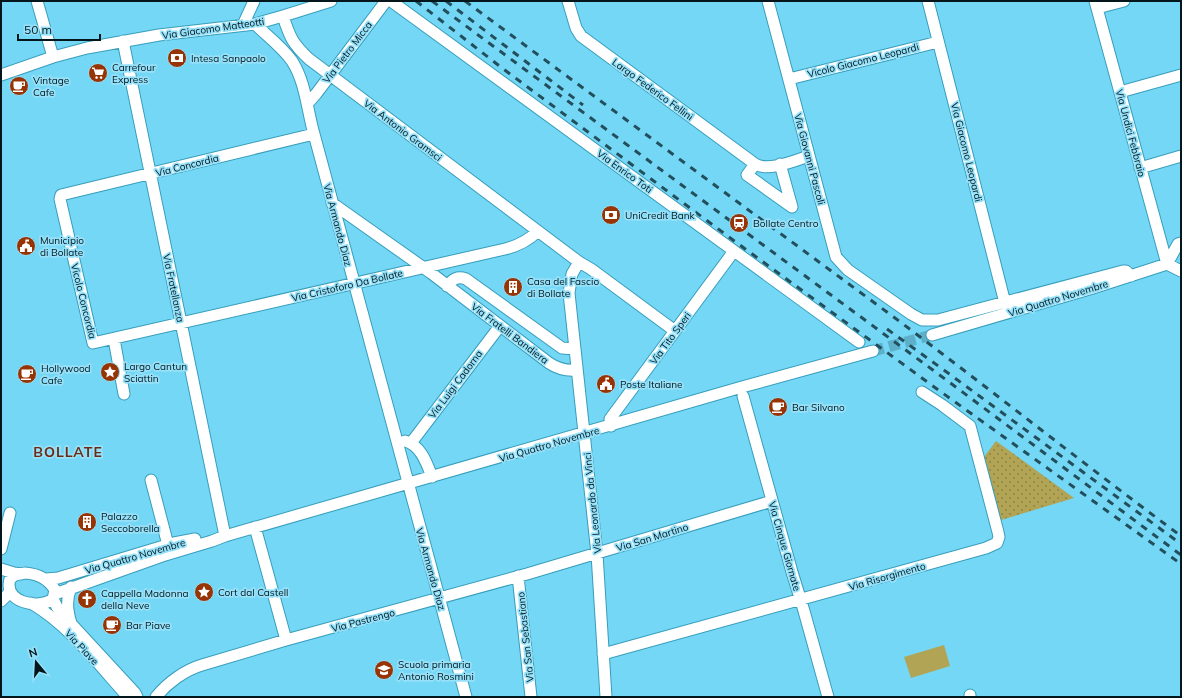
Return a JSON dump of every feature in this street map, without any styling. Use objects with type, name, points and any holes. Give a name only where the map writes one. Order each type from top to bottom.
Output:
[{"type":"street","points":[[36,1],[53,57]]},
{"type":"street","points":[[249,25],[254,1]]},
{"type":"street","name":"Via Giacomo Matteotti","points":[[1,74],[53,57],[87,48],[160,35],[249,25],[331,1]]},
{"type":"street","name":"Via Pietro Micca","points":[[308,102],[316,94],[386,1]]},
{"type":"street","name":"Via Enrico Toti","points":[[391,1],[859,342]]},
{"type":"street","name":"Largo Federico Fellini","points":[[568,1],[576,28],[581,36],[755,164]]},
{"type":"street","name":"Via Giovanni Pascoli","points":[[768,1],[836,257],[848,270],[922,320],[938,320],[1123,270],[1131,276]]},
{"type":"street","name":"Via Giacomo Leopardi","points":[[928,1],[1005,303]]},
{"type":"street","points":[[1096,5],[1124,1]]},
{"type":"street","name":"Via Undici Febbraio","points":[[1096,5],[1167,264]]},
{"type":"street","name":"Via Antonio Gramsci","points":[[283,16],[289,37],[309,59],[579,262]]},
{"type":"street","name":"Via Armando Diaz","points":[[249,25],[291,60],[297,71],[308,102],[314,134],[332,203],[466,697]]},
{"type":"street","name":"Via Fratellanza","points":[[123,41],[225,536]]},
{"type":"street","name":"Vicolo Giacomo Leopardi","points":[[788,79],[938,42]]},
{"type":"street","points":[[1120,92],[1181,75]]},
{"type":"street","name":"Via Concordia","points":[[60,196],[314,134]]},
{"type":"street","points":[[780,164],[792,207],[747,175],[755,164],[764,167],[809,156]]},
{"type":"street","points":[[1140,168],[1181,156]]},
{"type":"street","name":"Vicolo Concordia","points":[[60,196],[93,343],[181,323]]},
{"type":"street","name":"Via Fratelli Bandiera","points":[[332,203],[423,268],[553,365],[566,370],[577,370]]},
{"type":"street","name":"Via Cristoforo Da Bollate","points":[[181,323],[513,247],[527,240],[538,231]]},
{"type":"street","points":[[1181,243],[1178,244],[1167,264],[1181,271]]},
{"type":"street","name":"Via Tito Speri","points":[[611,426],[610,420],[734,251]]},
{"type":"street","points":[[579,262],[591,269],[675,331]]},
{"type":"street","name":"Via Leonardo da Vinci","points":[[579,262],[572,274],[569,285],[597,554],[606,697]]},
{"type":"street","name":"Via Quattro Novembre","points":[[932,335],[1167,264]]},
{"type":"street","name":"Via Fratelli Bandiera","points":[[447,286],[454,279],[466,279],[562,348],[575,349]]},
{"type":"street","name":"Via Luigi Cadorna","points":[[411,442],[500,326]]},
{"type":"street","points":[[114,338],[124,394]]},
{"type":"street","name":"Via Quattro Novembre","points":[[54,596],[71,587],[162,556],[255,527],[873,351]]},
{"type":"street","name":"Via Risorgimento","points":[[603,654],[986,548],[997,543],[999,537],[998,532],[970,426],[942,404],[922,392]]},
{"type":"street","name":"Via Cinque Giornate","points":[[743,396],[828,697]]},
{"type":"street","points":[[396,441],[411,442],[422,456],[432,477]]},
{"type":"street","points":[[151,480],[168,545]]},
{"type":"street","name":"Via San Martino","points":[[440,599],[597,554],[772,501]]},
{"type":"street","points":[[1,549],[10,513]]},
{"type":"street","points":[[255,527],[286,640]]},
{"type":"street","name":"Via Quattro Novembre","points":[[46,579],[58,578],[168,545],[195,539],[225,536]]},
{"type":"street","points":[[1,569],[14,573],[31,574],[46,579],[55,590],[54,596],[45,603],[31,603],[17,599],[1,574]]},
{"type":"street","points":[[1,601],[9,588],[10,579],[15,575],[21,574]]},
{"type":"street","name":"Via San Sebastiano","points":[[518,576],[531,697]]},
{"type":"street","name":"Via Piave","points":[[71,587],[67,601],[67,610],[71,623]]},
{"type":"street","name":"Via Piave","points":[[54,596],[57,607],[137,697]]},
{"type":"street","name":"Via Pastrengo","points":[[156,697],[178,677],[194,668],[286,640],[440,599]]},
{"type":"street","name":"Via Piave","points":[[31,603],[46,612],[74,638],[128,697]]},
{"type":"shaded area","points":[[996,441],[1074,498],[1001,520],[984,457]]},
{"type":"shaded area","points":[[944,645],[950,666],[911,678],[904,657]]},
{"type":"tunnel","points":[[873,351],[932,335]]},
{"type":"railway","points":[[416,1],[502,68],[733,240],[1181,564]]},
{"type":"railway","points":[[432,1],[1181,555]]},
{"type":"railway","points":[[446,1],[583,105]]},
{"type":"railway","points":[[465,1],[895,318],[1181,536]]},
{"type":"railway","points":[[887,329],[1181,544]]},
{"type":"place","name":"Intesa Sanpaolo","points":[[177,58]]},
{"type":"place","name":"Carrefour Express","points":[[98,73]]},
{"type":"place","name":"Vintage Cafe","points":[[19,86]]},
{"type":"place","name":"UniCredit Bank","points":[[611,215]]},
{"type":"place","name":"Bollate Centro","points":[[739,223]]},
{"type":"place","name":"Municipio di Bollate","points":[[26,246]]},
{"type":"place","name":"Casa del Fascio di Bollate","points":[[513,287]]},
{"type":"place","name":"Largo Cantun Sciattin","points":[[110,372]]},
{"type":"place","name":"Hollywood Cafe","points":[[27,374]]},
{"type":"place","name":"Poste Italiane","points":[[606,384]]},
{"type":"place","name":"Bar Silvano","points":[[778,407]]},
{"type":"place","name":"Palazzo Seccoborella","points":[[87,522]]},
{"type":"place","name":"Cort dal Castell","points":[[204,592]]},
{"type":"place","name":"Cappella Madonna della Neve","points":[[87,599]]},
{"type":"place","name":"Bar Piave","points":[[112,625]]},
{"type":"place","name":"Scuola primaria Antonio Rosmini","points":[[384,670]]},
{"type":"district","name":"BOLLATE","points":[[68,452]]}]
